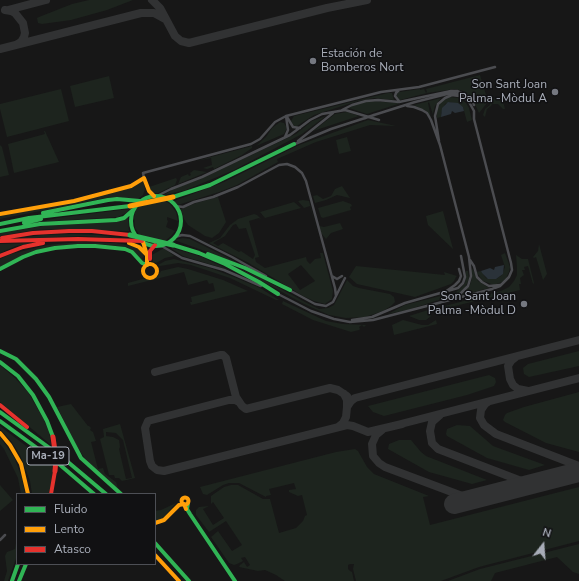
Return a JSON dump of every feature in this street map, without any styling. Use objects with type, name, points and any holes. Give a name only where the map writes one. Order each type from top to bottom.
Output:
[{"type":"main road","points":[[0,224],[29,218],[131,208],[172,197],[214,183],[294,144]]},
{"type":"main road","points":[[0,240],[142,241],[158,245],[167,243],[175,237],[179,228],[179,213],[168,199],[156,196],[150,192],[145,181]]},
{"type":"main road","points":[[0,231],[40,224],[116,220],[124,218],[131,208],[142,200],[146,192],[145,181]]},
{"type":"main road","points":[[0,214],[74,201],[145,181]]},
{"type":"main road","points":[[29,218],[40,214],[108,200],[142,200],[156,196]]},
{"type":"main road","points":[[131,208],[132,228],[136,236],[142,241],[147,255],[147,266]]},
{"type":"main road","points":[[0,231],[36,220],[72,213]]},
{"type":"main road","points":[[0,240],[33,233],[69,231],[92,231],[130,235],[214,256],[234,263],[290,290]]},
{"type":"main road","points":[[0,256],[23,248],[61,240]]},
{"type":"main road","points":[[122,241],[139,247],[147,255]]},
{"type":"main road","points":[[147,266],[150,262],[150,253],[158,245]]},
{"type":"main road","points":[[0,269],[23,257],[41,250],[78,246],[125,249],[132,252],[147,266]]},
{"type":"main road","points":[[188,249],[234,269],[278,294]]},
{"type":"main road","points":[[0,350],[16,359],[36,379],[48,397],[81,458],[92,470],[112,484],[120,493]]},
{"type":"main road","points":[[0,362],[21,379],[33,395],[45,416],[53,437],[56,458],[51,493]]},
{"type":"main road","points":[[0,405],[32,431],[40,440]]},
{"type":"main road","name":"Ma-19","points":[[0,412],[75,467],[105,493]]},
{"type":"main road","name":"Ma-19","points":[[0,421],[59,464],[93,493]]},
{"type":"main road","points":[[0,432],[10,445],[21,464],[28,493]]},
{"type":"main road","points":[[156,523],[162,521],[179,504],[186,504],[190,514],[235,581]]},
{"type":"main road","points":[[156,545],[189,581]]},
{"type":"main road","points":[[156,556],[178,581]]},
{"type":"main road","points":[[12,581],[18,565]]},
{"type":"main road","points":[[19,581],[26,565]]},
{"type":"street","points":[[145,181],[143,172],[252,144],[262,137],[275,122],[292,114],[388,90],[419,86],[495,67]]},
{"type":"street","points":[[395,96],[396,91],[400,89]]},
{"type":"street","points":[[388,90],[392,91],[397,100],[401,101]]},
{"type":"street","points":[[158,245],[182,258],[224,270],[316,313],[350,322],[373,320],[434,305],[492,289],[503,284],[510,275],[511,263],[474,119],[472,100],[466,95],[457,91],[401,101],[366,101],[342,110]]},
{"type":"street","points":[[294,144],[331,129],[374,115],[454,93],[466,97],[474,110]]},
{"type":"street","points":[[434,305],[459,295],[466,289],[471,278],[469,259],[440,145],[435,113],[439,102],[447,97],[456,96],[465,99],[472,105]]},
{"type":"street","points":[[404,106],[418,108],[426,113],[431,120],[440,145]]},
{"type":"street","points":[[156,196],[202,177],[285,137],[301,128],[318,115],[342,110],[356,112],[379,120]]},
{"type":"street","points":[[294,144],[335,111]]},
{"type":"street","points":[[288,123],[292,114]]},
{"type":"street","points":[[285,137],[288,130],[286,116]]},
{"type":"street","points":[[275,122],[281,120],[294,128],[301,128]]},
{"type":"street","points":[[175,206],[183,207],[194,202],[213,197],[238,187],[279,165],[287,164],[293,166],[302,173],[306,181],[332,275],[336,296]]},
{"type":"street","points":[[175,237],[187,236],[194,239],[253,268],[305,300],[322,306],[331,304],[345,278]]},
{"type":"street","points":[[350,322],[355,319],[372,317],[405,303],[456,290],[463,283],[465,275],[460,256]]},
{"type":"street","points":[[469,259],[474,266],[477,277],[482,282],[492,286],[503,284]]},
{"type":"street","points":[[461,260],[467,262],[469,259]]},
{"type":"street","points":[[442,293],[458,283],[461,276],[459,269]]},
{"type":"street","points":[[332,275],[337,278],[342,276]]},
{"type":"street","points":[[0,540],[5,534]]},
{"type":"shaded area","points":[[89,0],[133,0],[107,10],[71,20],[42,24],[38,23],[37,18],[39,17],[72,4]]},
{"type":"shaded area","points":[[480,75],[486,95],[480,97],[472,99],[463,91],[455,89],[427,93],[400,100],[397,97],[399,92],[424,89],[426,93],[426,89]]},
{"type":"shaded area","points":[[109,76],[114,98],[75,107],[70,86]]},
{"type":"shaded area","points":[[61,89],[69,121],[7,137],[0,104]]},
{"type":"shaded area","points":[[392,93],[394,100],[374,98],[358,101],[314,115],[297,126],[294,126],[291,121],[294,116]]},
{"type":"shaded area","points":[[486,96],[487,103],[479,113],[473,100]]},
{"type":"shaded area","points":[[450,97],[459,98],[466,103],[472,120],[467,122],[463,107],[450,102],[445,104],[441,117],[437,118],[437,107],[442,100]]},
{"type":"shaded area","points":[[502,97],[505,109],[498,104],[492,104],[487,109],[485,117],[483,115],[485,109],[490,105],[489,100]]},
{"type":"shaded area","points":[[441,98],[435,106],[433,113],[434,118],[429,102],[431,118],[426,111],[414,105]]},
{"type":"shaded area","points":[[371,101],[398,104],[367,114],[349,108],[353,105]]},
{"type":"shaded area","points":[[448,102],[458,103],[463,107],[464,111],[455,113],[452,111],[451,114],[441,117],[442,108]]},
{"type":"shaded area","points":[[347,112],[359,116],[313,131],[335,114]]},
{"type":"shaded area","points":[[326,116],[302,134],[234,170],[186,190],[164,195],[175,188],[198,180],[296,134],[312,121]]},
{"type":"shaded area","points":[[368,120],[396,126],[370,125],[316,142],[277,159],[278,162],[237,185],[178,205],[174,201],[224,182],[299,145]]},
{"type":"shaded area","points":[[280,122],[284,123],[286,126],[284,134],[256,146],[266,137],[272,128]]},
{"type":"shaded area","points":[[44,131],[59,162],[14,173],[8,144],[45,134]]},
{"type":"shaded area","points":[[347,137],[351,151],[339,154],[336,140]]},
{"type":"shaded area","points":[[0,145],[2,147],[9,175],[0,177]]},
{"type":"shaded area","points":[[252,146],[252,148],[242,155],[214,169],[213,167],[207,169],[203,168],[212,165],[211,158],[196,161]]},
{"type":"shaded area","points":[[194,170],[207,172],[178,184],[181,177],[188,174],[189,176],[191,175],[190,173]]},
{"type":"shaded area","points":[[176,178],[177,180],[175,185],[158,193],[153,193],[149,187]]},
{"type":"shaded area","points":[[142,181],[144,182],[145,189],[143,195],[138,199],[111,197],[0,219],[0,216],[59,205],[133,187]]},
{"type":"shaded area","points":[[342,186],[350,198],[337,195],[315,203],[313,196],[317,195],[323,199],[331,196],[335,189]]},
{"type":"shaded area","points":[[218,197],[226,222],[219,233],[212,238],[205,236],[188,225],[184,219],[181,209]]},
{"type":"shaded area","points":[[150,198],[164,200],[170,204],[176,212],[178,221],[167,217],[168,221],[166,227],[175,231],[165,241],[157,243],[140,236],[135,228],[134,217],[136,209],[141,203]]},
{"type":"shaded area","points":[[298,201],[309,201],[319,240],[310,206],[304,208]]},
{"type":"shaded area","points":[[343,201],[351,204],[351,210],[323,218],[321,217],[318,208]]},
{"type":"shaded area","points":[[294,202],[301,208],[265,218],[260,212]]},
{"type":"shaded area","points":[[129,209],[128,212],[118,217],[38,222],[57,218]]},
{"type":"shaded area","points":[[443,211],[453,249],[428,225],[426,216]]},
{"type":"shaded area","points":[[254,214],[261,219],[259,218],[249,221],[259,257],[255,258],[256,262],[265,268],[306,257],[310,264],[315,259],[321,258],[320,253],[323,253],[333,291],[332,299],[325,304],[303,296],[247,262],[209,243],[220,238],[230,225],[238,219]],"holes":[[[236,224],[239,229],[246,228],[255,255],[253,259],[241,251],[239,252],[223,243],[218,246],[213,243],[225,236],[233,225]],[[301,265],[315,281],[300,290],[288,274]]]},
{"type":"shaded area","points":[[128,217],[129,231],[60,229],[35,230],[0,236],[0,233],[43,226]]},
{"type":"shaded area","points":[[340,223],[343,229],[331,233],[326,239],[321,233],[319,226],[324,227]]},
{"type":"shaded area","points":[[43,235],[99,235],[129,239],[80,236],[13,239]]},
{"type":"shaded area","points":[[183,238],[190,239],[238,263],[174,240]]},
{"type":"shaded area","points":[[79,242],[116,243],[136,247],[143,254],[144,257],[142,258],[146,263],[127,247],[77,244],[38,250],[0,267],[0,259],[11,254],[47,245]]},
{"type":"shaded area","points":[[34,243],[16,246],[0,253],[0,244]]},
{"type":"shaded area","points":[[539,244],[547,274],[543,280],[536,257],[533,257],[538,251]]},
{"type":"shaded area","points":[[164,248],[174,256],[165,258],[156,263],[153,262],[152,255]]},
{"type":"shaded area","points":[[172,248],[202,257],[232,271],[183,256]]},
{"type":"shaded area","points":[[505,253],[510,267],[506,278],[502,282],[494,285],[483,281],[476,272],[481,271],[486,278],[490,279],[496,279],[502,275],[505,267],[501,255]]},
{"type":"shaded area","points":[[516,255],[522,259],[528,259],[533,284],[528,266],[524,267],[525,270],[522,270],[524,275],[520,278],[520,290],[447,308],[448,311],[444,311],[443,308],[445,306],[501,291],[509,287],[517,275]]},
{"type":"shaded area","points":[[174,259],[210,268],[234,277],[260,288],[279,300],[276,300],[230,278],[191,265],[178,263],[158,265],[165,261]]},
{"type":"shaded area","points":[[504,265],[503,274],[496,279],[488,279],[481,271],[490,268],[494,270],[495,267]]},
{"type":"shaded area","points":[[234,266],[261,278],[319,309],[328,308],[334,305],[347,280],[353,286],[359,288],[390,294],[394,297],[395,302],[383,311],[365,317],[346,318],[329,315],[304,304]]},
{"type":"shaded area","points":[[356,266],[445,275],[444,272],[457,276],[451,284],[415,297],[357,284],[349,277]]},
{"type":"shaded area","points":[[178,267],[223,280],[248,291],[191,305],[191,297],[215,291],[213,283],[209,284],[207,280],[188,285],[184,272],[128,286],[128,283],[146,278],[154,279],[161,271]]},
{"type":"shaded area","points":[[473,269],[478,281],[489,288],[462,295],[470,285],[472,278],[471,270]]},
{"type":"shaded area","points":[[466,271],[468,271],[469,279],[465,288],[458,294],[407,310],[388,314],[405,305],[456,292],[465,283]]},
{"type":"shaded area","points":[[283,301],[326,321],[343,324],[366,325],[364,327],[362,325],[359,327],[359,330],[351,332],[313,320],[282,304]]},
{"type":"shaded area","points":[[428,310],[431,312],[431,316],[426,320],[419,320],[409,316]]},
{"type":"shaded area","points":[[403,320],[428,325],[436,320],[437,324],[394,335],[392,325]]},
{"type":"shaded area","points":[[579,351],[579,366],[529,377],[524,374],[523,368],[528,364]]},
{"type":"shaded area","points":[[0,365],[28,392],[43,418],[49,432],[51,445],[0,402]]},
{"type":"shaded area","points":[[489,375],[495,378],[496,382],[494,386],[467,395],[384,416],[373,412],[368,406]]},
{"type":"shaded area","points":[[579,392],[579,452],[546,443],[503,420],[507,413]]},
{"type":"shaded area","points":[[71,404],[91,428],[90,430],[93,432],[96,441],[91,442],[98,469],[103,468],[105,474],[116,482],[118,488],[124,493],[89,465],[76,445],[57,407]]},
{"type":"shaded area","points":[[120,424],[135,478],[122,481],[119,478],[115,478],[114,475],[109,475],[100,439],[104,437],[103,429]],"holes":[[[106,432],[116,433],[123,440],[132,478],[126,479],[119,449],[119,440],[106,436]]]},
{"type":"shaded area","points":[[457,425],[470,426],[493,446],[545,465],[529,470],[487,458],[447,436],[447,429]]},
{"type":"shaded area","points":[[0,426],[52,466],[53,471],[49,493],[32,493],[30,481],[20,455],[11,441],[0,429]]},
{"type":"shaded area","points":[[0,437],[14,457],[22,478],[25,493],[21,493],[18,478],[0,444]]},
{"type":"shaded area","points":[[399,440],[411,440],[426,456],[487,480],[472,484],[429,472],[388,449],[389,444]]},
{"type":"shaded area","points":[[355,449],[358,451],[367,467],[374,474],[429,496],[423,497],[430,525],[579,487],[579,541],[479,567],[441,581],[356,581],[353,569],[354,564],[350,564],[348,565],[348,569],[352,572],[354,581],[285,581],[265,570],[258,571],[239,567],[244,562],[247,567],[250,565],[245,557],[241,558],[243,561],[237,564],[234,565],[229,563],[211,537],[218,531],[232,551],[242,545],[226,521],[209,532],[196,515],[196,510],[199,507],[209,506],[203,509],[213,525],[224,518],[213,502],[211,504],[211,496],[224,487],[238,485],[263,499],[270,499],[279,533],[296,528],[307,515],[302,495],[298,496],[289,492],[289,490],[296,489],[294,483],[269,489],[271,495],[266,497],[239,483],[229,483],[223,485],[207,495],[203,494],[200,487],[336,452]]},
{"type":"shaded area","points":[[0,485],[13,500],[0,511]]},
{"type":"shaded area","points":[[176,503],[162,519],[156,521],[156,511]]},
{"type":"shaded area","points":[[16,543],[16,559],[8,581],[4,581],[7,571],[5,556],[7,552],[15,549]]},
{"type":"shaded area","points":[[579,544],[579,574],[573,572],[557,557],[495,573],[491,581],[448,581],[480,569]]},
{"type":"taxiway","points":[[8,10],[46,0]]},
{"type":"taxiway","points":[[152,0],[160,8],[175,36],[181,41],[189,43],[327,8],[367,0]]},
{"type":"taxiway","points":[[5,10],[15,13],[23,23],[25,33],[24,37],[21,42],[16,45]]},
{"type":"taxiway","points":[[0,49],[141,13],[154,13],[165,19]]},
{"type":"taxiway","points":[[344,394],[347,400],[347,407],[355,398],[579,340]]},
{"type":"taxiway","points":[[155,372],[223,355],[226,358],[236,397],[246,409],[330,388],[338,390],[347,396]]},
{"type":"taxiway","points":[[516,357],[508,366],[510,379],[513,385],[518,389],[528,391]]},
{"type":"taxiway","points":[[397,425],[579,378]]},
{"type":"taxiway","points":[[239,402],[229,400],[148,421],[145,428],[152,466],[157,470],[164,471],[347,425],[368,432],[402,424]]},
{"type":"taxiway","points":[[488,402],[481,410],[480,418],[484,425],[496,434],[579,466]]},
{"type":"taxiway","points":[[338,427],[343,423],[346,417],[347,407]]},
{"type":"taxiway","points":[[440,415],[432,422],[430,431],[432,443],[438,449],[524,482],[536,483]]},
{"type":"taxiway","points":[[382,430],[376,435],[372,444],[373,456],[379,463],[385,467],[465,497],[478,498]]},
{"type":"runway","points":[[454,504],[579,472]]},
{"type":"traffic: fast","points":[[173,197],[210,185],[294,144]]},
{"type":"traffic: fast","points":[[156,196],[170,200],[177,207],[181,221],[177,235],[170,242],[156,246],[142,242],[135,235],[131,221],[135,207],[142,200],[156,196]]},
{"type":"traffic: fast","points":[[43,213],[108,200],[117,199],[140,201]]},
{"type":"traffic: fast","points":[[0,224],[29,218],[130,206]]},
{"type":"traffic: fast","points":[[0,231],[40,224],[116,220],[124,218],[133,210]]},
{"type":"traffic: fast","points":[[24,223],[41,219]]},
{"type":"traffic: fast","points":[[130,235],[173,245]]},
{"type":"traffic: fast","points":[[173,245],[199,253],[225,264],[278,294]]},
{"type":"traffic: fast","points":[[0,269],[36,252],[55,248],[78,246],[125,249],[132,252],[142,263],[147,265]]},
{"type":"traffic: fast","points":[[208,254],[245,268],[290,290]]},
{"type":"traffic: fast","points":[[0,351],[16,359],[36,379],[49,397],[81,458],[120,493]]},
{"type":"traffic: fast","points":[[0,362],[18,376],[33,395],[47,421],[53,437]]},
{"type":"traffic: fast","points":[[0,412],[62,457],[105,493]]},
{"type":"traffic: fast","points":[[0,421],[59,464],[93,493]]},
{"type":"traffic: fast","points":[[188,503],[187,509],[190,514],[235,581]]},
{"type":"traffic: fast","points":[[156,544],[189,581]]},
{"type":"traffic: fast","points":[[12,581],[18,565]]},
{"type":"traffic: fast","points":[[19,581],[26,565]]},
{"type":"traffic: slow","points":[[0,214],[74,201],[131,186],[144,178],[149,191],[154,196]]},
{"type":"traffic: slow","points":[[130,206],[173,197]]},
{"type":"traffic: slow","points":[[143,242],[147,255],[147,265]]},
{"type":"traffic: slow","points":[[129,243],[139,247],[147,255]]},
{"type":"traffic: slow","points":[[150,264],[155,266],[157,271],[155,276],[150,278],[145,276],[143,271],[145,266],[150,264]]},
{"type":"traffic: slow","points":[[0,433],[10,445],[21,464],[28,493]]},
{"type":"traffic: slow","points":[[185,498],[188,501],[185,504],[182,501],[185,498]]},
{"type":"traffic: slow","points":[[156,523],[164,520],[179,505],[184,504],[186,509]]},
{"type":"traffic: slow","points":[[156,556],[179,581]]},
{"type":"traffic: jam","points":[[2,238],[33,233],[69,231],[92,231],[130,235]]},
{"type":"traffic: jam","points":[[0,241],[78,239],[142,241]]},
{"type":"traffic: jam","points":[[0,256],[23,247],[43,243]]},
{"type":"traffic: jam","points":[[150,259],[150,251],[155,245]]},
{"type":"traffic: jam","points":[[0,405],[27,427]]},
{"type":"traffic: jam","points":[[53,437],[56,458],[55,471]]},
{"type":"traffic: jam","points":[[51,493],[55,471]]},
{"type":"place","name":"Estación de Bomberos Nort","points":[[313,61]]},
{"type":"place","name":"Son Sant Joan Palma -Mòdul A","points":[[555,92]]},
{"type":"place","name":"Son Sant Joan Palma -Mòdul D","points":[[524,304]]}]
